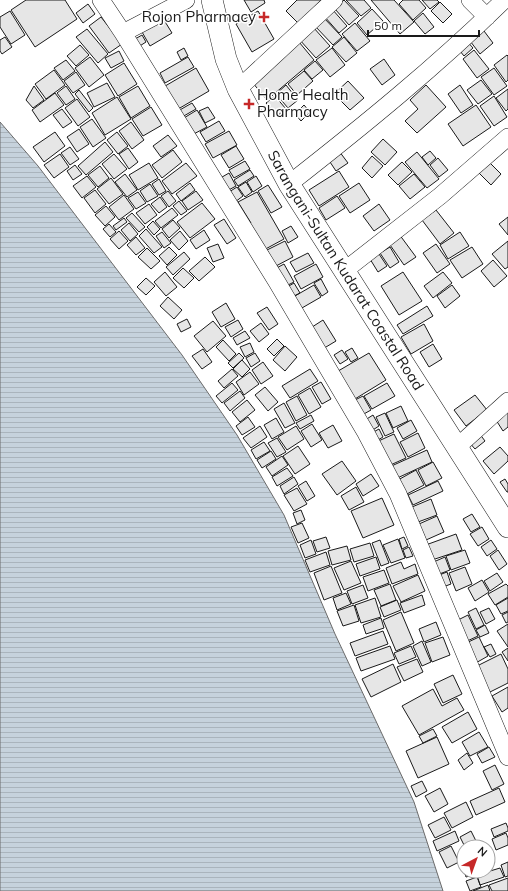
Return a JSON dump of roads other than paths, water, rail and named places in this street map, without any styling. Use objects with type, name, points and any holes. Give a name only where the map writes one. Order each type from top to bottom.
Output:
[{"type":"main road","name":"Sarangani-Sultan Kudarat Coastal Road","points":[[212,0],[226,60],[238,89],[289,184],[508,527]]},
{"type":"street","points":[[100,0],[123,33],[277,282],[366,433],[398,494],[508,757]]},
{"type":"street","points":[[123,33],[186,0]]},
{"type":"street","points":[[238,89],[334,0]]},
{"type":"street","points":[[470,0],[487,17]]},
{"type":"street","points":[[289,184],[390,103],[487,17],[504,0]]},
{"type":"street","points":[[344,271],[440,196],[508,137]]},
{"type":"street","points":[[457,447],[508,400]]},
{"type":"place","name":"Rojon Pharmacy","points":[[264,17]]},
{"type":"place","name":"Home Health Pharmacy","points":[[249,104]]}]
